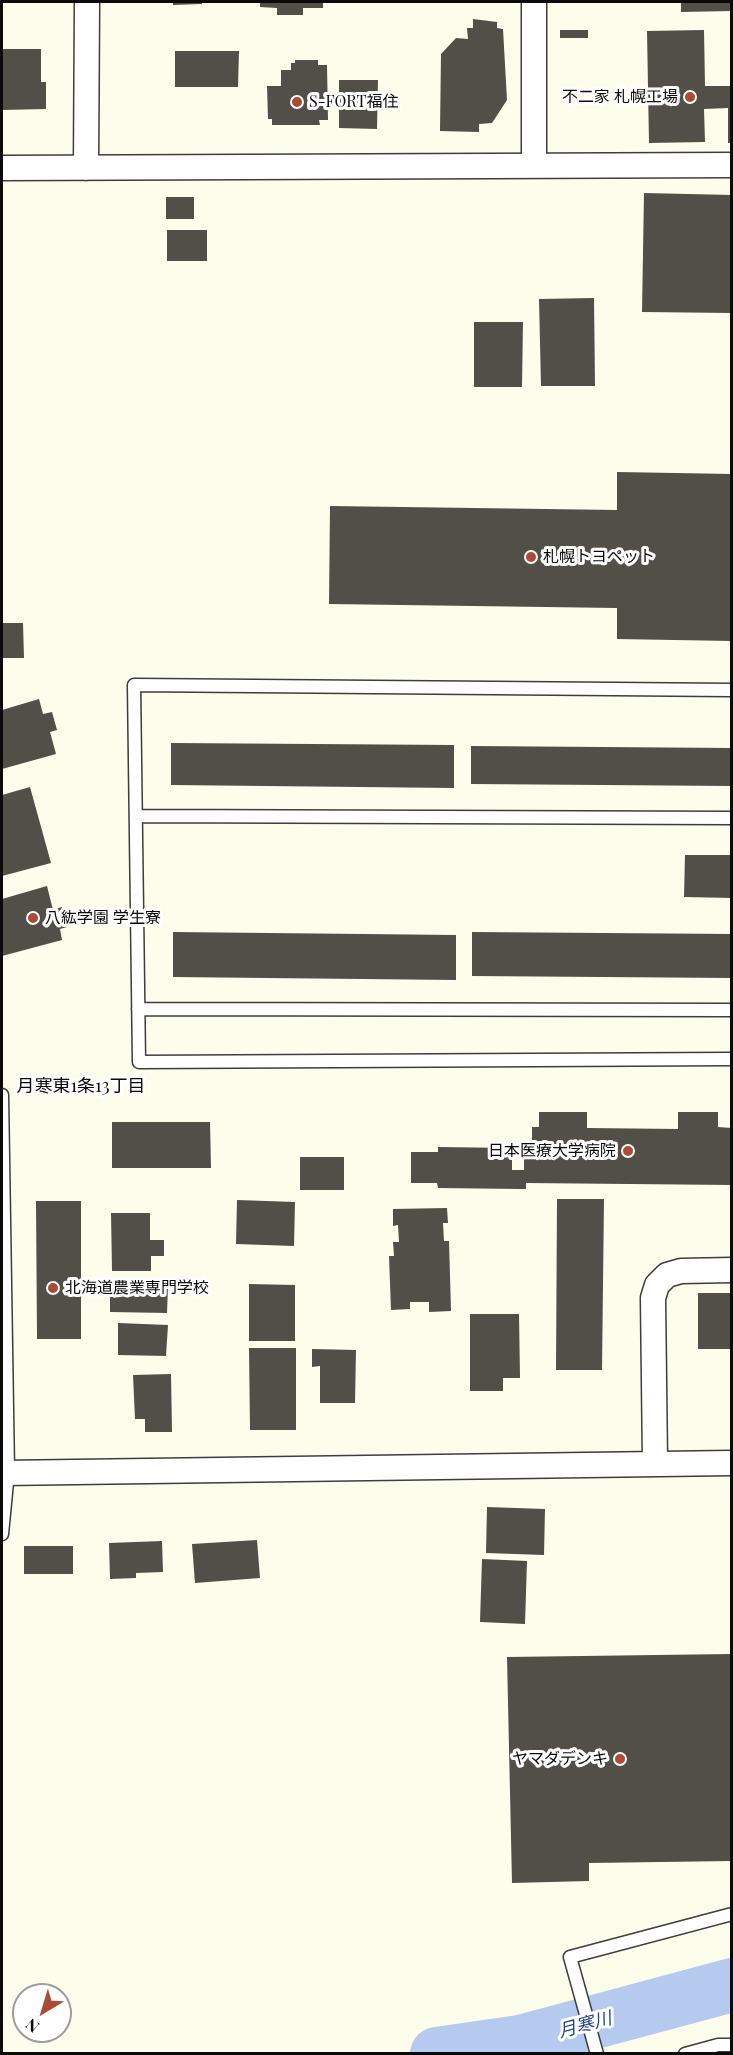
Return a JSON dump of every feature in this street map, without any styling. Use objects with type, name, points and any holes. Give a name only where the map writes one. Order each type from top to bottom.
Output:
[{"type":"street","points":[[86,168],[87,2]]},
{"type":"street","points":[[534,2],[534,166]]},
{"type":"street","points":[[2,168],[732,165]]},
{"type":"street","points":[[655,1463],[653,1298],[657,1285],[668,1275],[681,1270],[732,1270]]},
{"type":"street","points":[[5,1473],[732,1463]]},
{"type":"lane","points":[[732,690],[134,685],[139,1062],[732,1059]]},
{"type":"lane","points":[[136,816],[732,818]]},
{"type":"lane","points":[[138,1009],[732,1010]]},
{"type":"lane","points":[[2,1095],[5,1473],[2,1534]]},
{"type":"lane","points":[[597,2054],[570,1958],[732,1914]]},
{"type":"lane","points":[[685,2054],[718,2045],[732,2045]]},
{"type":"building","points":[[173,2],[202,2],[202,4],[173,5]]},
{"type":"building","points":[[260,2],[323,2],[323,8],[303,8],[303,15],[277,15],[277,8],[260,7]]},
{"type":"building","points":[[681,2],[732,2],[732,11],[681,12]]},
{"type":"building","points":[[473,19],[497,22],[497,28],[503,29],[507,100],[492,123],[479,124],[479,132],[440,131],[441,54],[456,38],[468,39],[467,28],[473,28]]},
{"type":"building","points":[[560,30],[588,30],[588,38],[560,38]]},
{"type":"building","name":"不二家 札幌工場","points":[[704,30],[705,86],[732,86],[732,143],[728,143],[728,108],[704,109],[705,142],[649,143],[647,31]]},
{"type":"building","points":[[2,49],[41,49],[41,82],[46,82],[46,109],[2,110]]},
{"type":"building","points":[[175,51],[239,51],[238,87],[175,87]]},
{"type":"building","name":"S-FORT福住","points":[[295,60],[318,60],[318,65],[327,65],[328,120],[319,120],[320,125],[272,125],[272,119],[268,119],[267,86],[281,86],[281,70],[291,70],[291,63],[295,63]]},
{"type":"building","points":[[339,80],[378,80],[377,129],[339,128]]},
{"type":"building","points":[[644,193],[732,195],[732,313],[642,312]]},
{"type":"building","points":[[166,197],[194,197],[194,219],[166,219]]},
{"type":"building","points":[[167,230],[207,230],[207,261],[167,261]]},
{"type":"building","points":[[594,298],[595,386],[541,386],[539,299]]},
{"type":"building","points":[[474,322],[523,322],[522,387],[474,387]]},
{"type":"building","name":"札幌トヨペット","points":[[617,472],[732,474],[732,641],[617,639],[617,608],[329,604],[330,506],[617,510]]},
{"type":"building","points":[[2,623],[23,623],[24,658],[2,658]]},
{"type":"building","points":[[39,699],[43,714],[52,712],[57,730],[50,732],[56,754],[2,769],[2,710]]},
{"type":"building","points":[[171,743],[454,745],[454,788],[171,785]]},
{"type":"building","points":[[471,746],[732,748],[732,786],[471,784]]},
{"type":"building","name":"八紘学園 学生寮","points":[[30,787],[51,863],[2,876],[2,795]]},
{"type":"building","points":[[685,855],[732,855],[732,898],[684,897]]},
{"type":"building","name":"八紘学園 学生寮","points":[[47,886],[53,910],[62,907],[67,927],[60,929],[62,940],[2,956],[2,899]]},
{"type":"building","points":[[173,932],[456,935],[456,980],[173,977]]},
{"type":"building","points":[[472,932],[732,934],[732,978],[472,976]]},
{"type":"building","name":"日本医療大学病院","points":[[539,1112],[587,1112],[587,1128],[678,1129],[678,1112],[718,1112],[718,1127],[732,1128],[732,1185],[526,1183],[526,1189],[520,1189],[438,1188],[437,1183],[411,1183],[411,1152],[438,1152],[438,1147],[512,1148],[512,1170],[524,1170],[524,1149],[532,1149],[532,1127],[539,1127]]},
{"type":"building","points":[[112,1122],[210,1122],[211,1168],[112,1168]]},
{"type":"building","points":[[300,1157],[344,1157],[344,1190],[300,1190]]},
{"type":"building","points":[[557,1199],[604,1199],[602,1370],[556,1370]]},
{"type":"building","points":[[237,1200],[295,1202],[294,1246],[236,1244]]},
{"type":"building","points":[[36,1201],[81,1201],[81,1339],[37,1339]]},
{"type":"building","points":[[447,1208],[448,1223],[443,1223],[444,1241],[449,1241],[451,1311],[429,1312],[429,1302],[410,1302],[410,1309],[391,1310],[389,1256],[394,1256],[393,1242],[399,1242],[398,1225],[393,1226],[393,1209]]},
{"type":"building","points":[[111,1213],[150,1213],[150,1240],[164,1240],[164,1256],[151,1256],[151,1271],[112,1271]]},
{"type":"building","points":[[249,1284],[295,1285],[295,1341],[249,1341]]},
{"type":"building","points":[[110,1286],[168,1286],[167,1313],[110,1312]]},
{"type":"building","points":[[698,1293],[732,1293],[732,1349],[698,1349]]},
{"type":"building","points":[[470,1314],[519,1314],[520,1378],[503,1378],[503,1391],[470,1391]]},
{"type":"building","points":[[118,1323],[168,1325],[166,1356],[118,1355]]},
{"type":"building","points":[[249,1348],[296,1348],[296,1430],[250,1430]]},
{"type":"building","points":[[312,1349],[356,1350],[355,1403],[320,1403],[320,1366],[312,1367]]},
{"type":"building","points":[[171,1374],[172,1432],[145,1432],[145,1419],[135,1419],[133,1375]]},
{"type":"building","points":[[487,1507],[545,1509],[544,1555],[486,1553]]},
{"type":"building","points":[[257,1540],[260,1578],[195,1583],[192,1544]]},
{"type":"building","points":[[162,1541],[163,1572],[136,1573],[136,1578],[110,1579],[109,1543]]},
{"type":"building","points":[[24,1546],[73,1546],[73,1574],[24,1574]]},
{"type":"building","points":[[482,1559],[527,1561],[525,1624],[480,1622]]},
{"type":"building","name":"ヤマダデンキ","points":[[732,1654],[732,1861],[589,1863],[589,1881],[512,1883],[507,1657]]},
{"type":"waterway","name":"月寒川","points":[[437,2054],[520,2042],[732,1985]]},
{"type":"place","name":"不二家 札幌工場","points":[[690,97]]},
{"type":"place","name":"S-FORT福住","points":[[297,102]]},
{"type":"place","name":"札幌トヨペット","points":[[531,557]]},
{"type":"place","name":"八紘学園 学生寮","points":[[33,918]]},
{"type":"place","name":"日本医療大学病院","points":[[628,1151]]},
{"type":"place","name":"北海道農業専門学校","points":[[53,1288]]},
{"type":"place","name":"ヤマダデンキ","points":[[620,1759]]},
{"type":"district","name":"月寒東1条13丁目","points":[[81,1086]]}]
